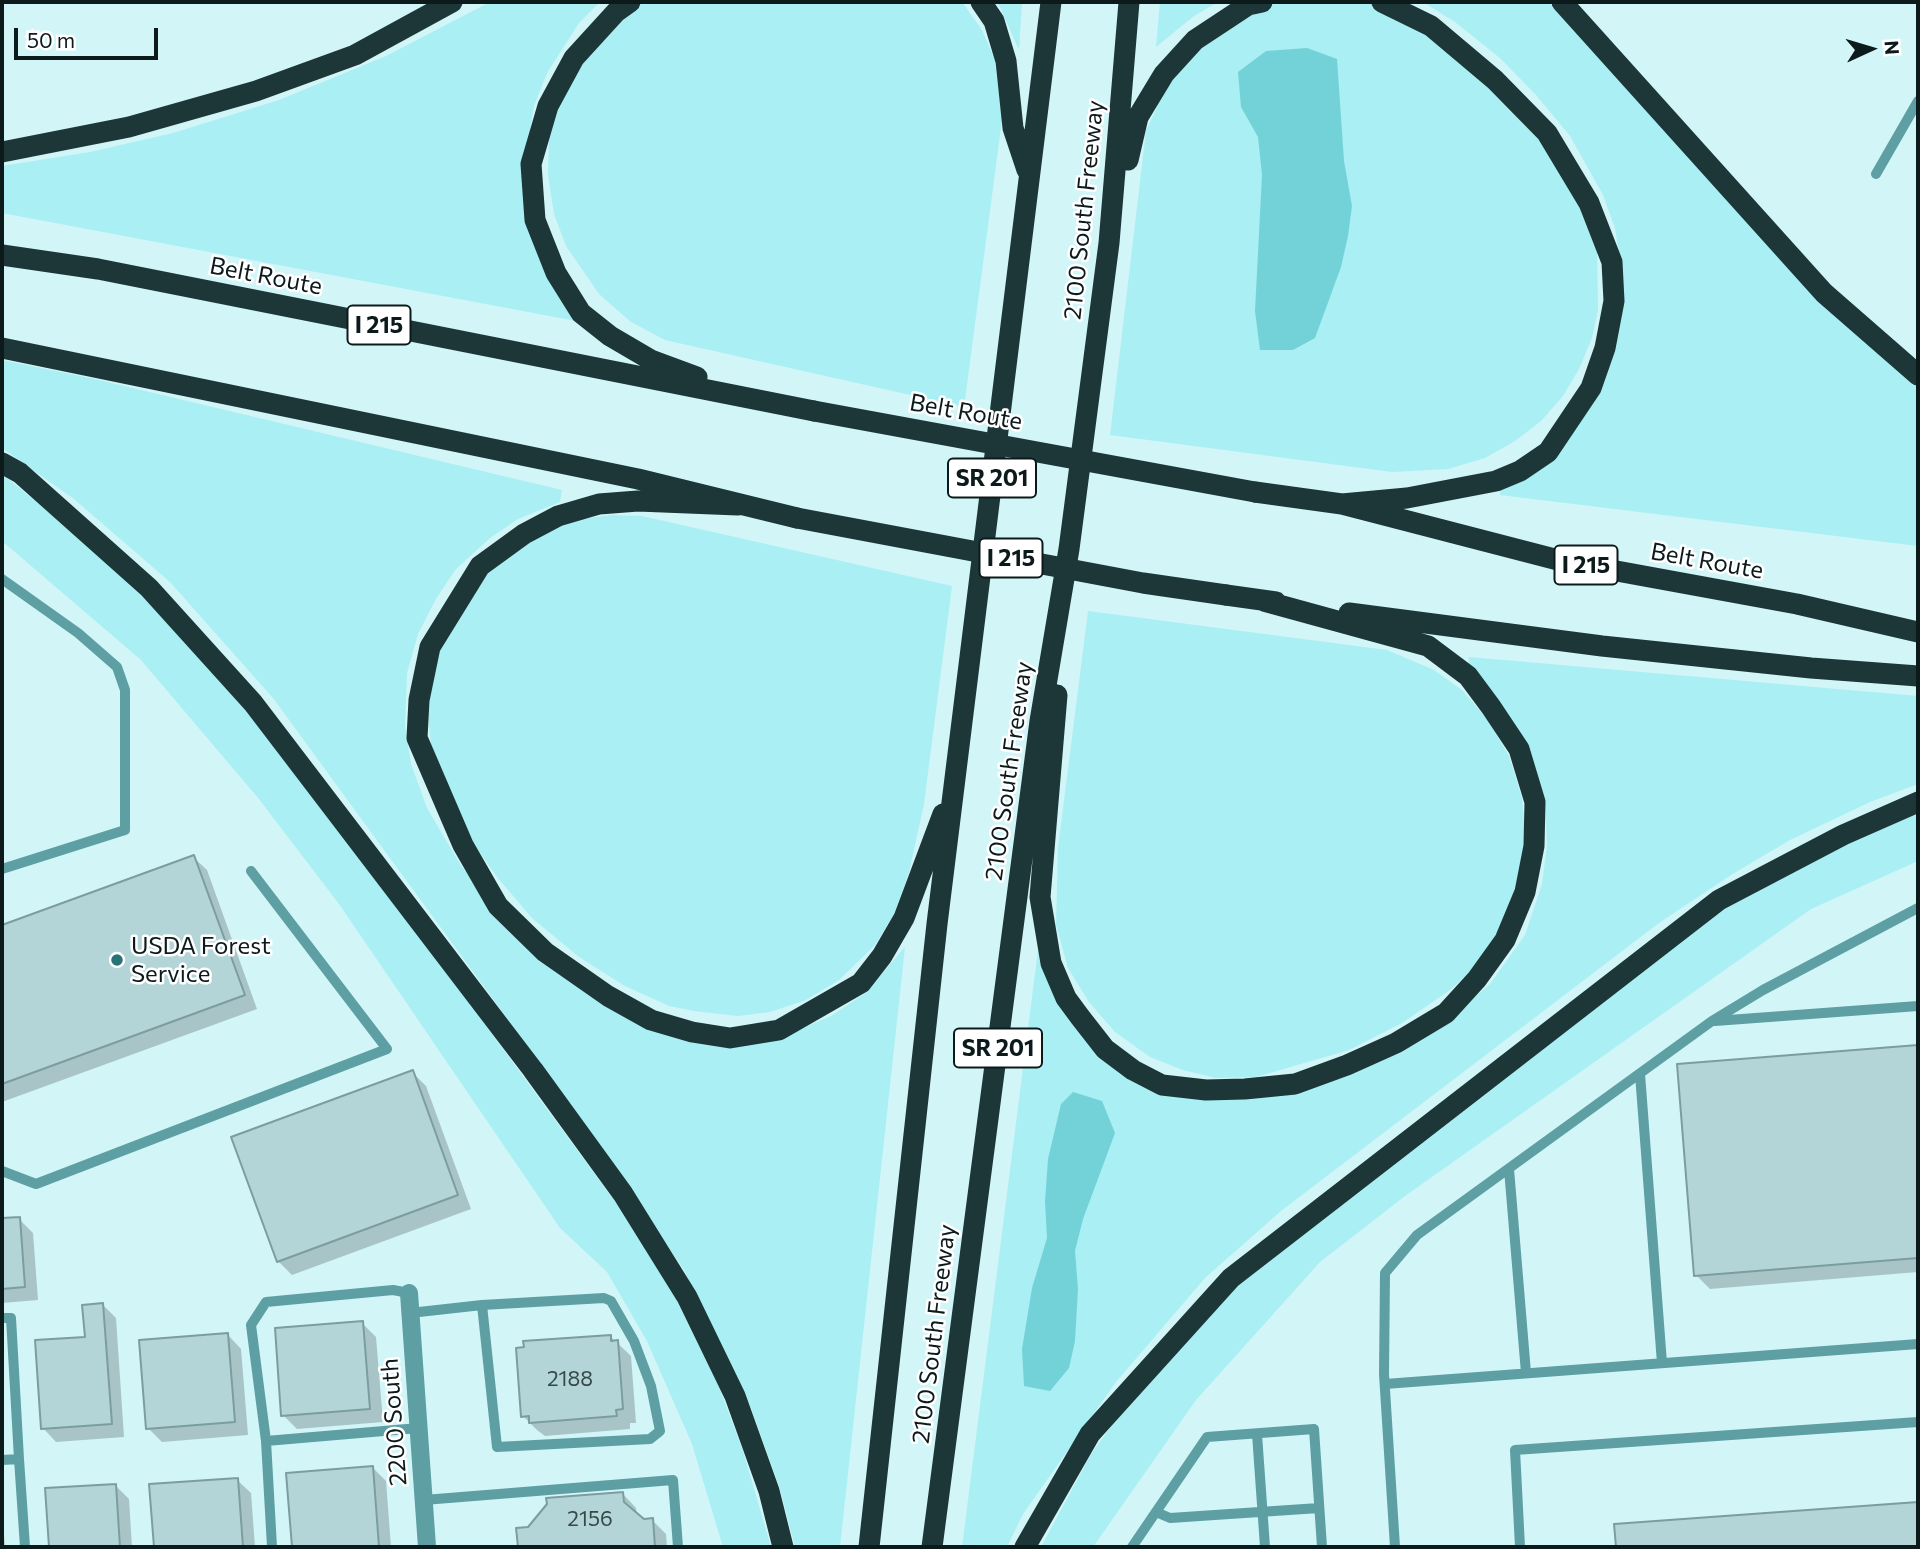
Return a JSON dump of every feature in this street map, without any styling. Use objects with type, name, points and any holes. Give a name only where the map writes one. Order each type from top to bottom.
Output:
[{"type":"highway","points":[[2,152],[129,127],[256,91],[355,55],[452,2]]},
{"type":"highway","points":[[630,2],[616,12],[574,58],[548,106],[531,164],[535,220],[556,273],[581,313],[610,336],[651,360],[755,399]]},
{"type":"highway","points":[[981,2],[994,22],[1006,61],[1013,128],[1029,176]]},
{"type":"highway","name":"2100 South Freeway","points":[[869,1547],[956,779],[1051,2]]},
{"type":"highway","name":"2100 South Freeway","points":[[932,1547],[1040,721],[1069,550],[1109,243],[1129,2]]},
{"type":"highway","points":[[1109,243],[1138,117],[1164,74],[1195,40],[1248,5],[1262,2]]},
{"type":"highway","points":[[1342,504],[1407,498],[1496,481],[1520,471],[1548,452],[1591,388],[1605,348],[1615,301],[1612,262],[1589,202],[1547,132],[1495,80],[1431,26],[1382,2]]},
{"type":"highway","points":[[1562,2],[1824,293],[1918,375]]},
{"type":"highway","name":"Belt Route","points":[[2,255],[97,269],[814,411],[1255,492],[1342,504],[1562,561],[1797,604],[1918,632]]},
{"type":"highway","name":"I 215","points":[[2,348],[638,479],[797,518],[1143,583],[1602,646],[1811,668],[1918,676]]},
{"type":"highway","points":[[2,463],[20,473],[149,587],[253,704],[524,1059],[614,1183],[653,1239],[714,1351],[735,1396],[765,1480],[783,1547]]},
{"type":"highway","points":[[737,505],[638,501],[598,504],[558,516],[524,534],[480,566],[430,647],[419,700],[417,738],[463,845],[498,906],[545,952],[608,996],[651,1020],[692,1032],[730,1038],[779,1030],[861,983],[882,956],[904,918],[956,779]]},
{"type":"highway","points":[[1069,550],[1040,897],[1051,963],[1066,998],[1105,1049],[1133,1070],[1162,1085],[1206,1090],[1295,1084],[1396,1043],[1446,1013],[1477,979],[1505,940],[1525,892],[1534,846],[1535,802],[1519,748],[1468,676],[1428,646],[1264,601]]},
{"type":"highway","points":[[1026,1547],[1090,1434],[1231,1279],[1719,900],[1843,835],[1918,802]]},
{"type":"street","name":"2200 South","points":[[409,1293],[427,1547]]},
{"type":"lane","points":[[1876,174],[1918,101]]},
{"type":"lane","points":[[2,579],[78,633],[117,667],[125,690],[125,830],[2,869]]},
{"type":"lane","points":[[2,1171],[36,1184],[387,1049],[251,871]]},
{"type":"lane","points":[[1395,1547],[1385,1384],[1385,1273],[1417,1235],[1712,1021],[1763,990],[1918,908]]},
{"type":"lane","points":[[1712,1021],[1918,1006]]},
{"type":"lane","points":[[1640,1074],[1662,1363]]},
{"type":"lane","points":[[1510,1169],[1526,1373]]},
{"type":"lane","points":[[272,1547],[266,1441],[251,1325],[266,1302],[393,1290],[409,1293]]},
{"type":"lane","points":[[410,1312],[482,1305],[604,1298],[611,1301],[634,1341],[651,1386],[660,1431],[650,1439],[496,1447],[482,1305]]},
{"type":"lane","points":[[2,1318],[10,1318],[24,1547]]},
{"type":"lane","points":[[1385,1384],[1918,1343]]},
{"type":"lane","points":[[1520,1547],[1515,1450],[1918,1422]]},
{"type":"lane","points":[[266,1441],[419,1428]]},
{"type":"lane","points":[[1132,1547],[1207,1437],[1314,1429],[1322,1547]]},
{"type":"lane","points":[[1257,1434],[1265,1547]]},
{"type":"lane","points":[[2,1460],[19,1459]]},
{"type":"lane","points":[[424,1500],[673,1480],[678,1547]]},
{"type":"lane","points":[[1156,1512],[1170,1518],[1319,1508]]},
{"type":"shaded area","points":[[490,2],[600,2],[579,23],[547,73],[534,106],[529,135],[526,178],[576,321],[2,213],[2,166],[90,152],[173,133],[279,100],[386,56]]},
{"type":"shaded area","points":[[636,2],[962,2],[982,30],[995,60],[1002,120],[964,407],[665,340],[631,322],[599,294],[566,246],[554,214],[548,175],[549,139],[558,101],[573,66]]},
{"type":"shaded area","points":[[997,2],[1022,2],[1019,50],[1000,7]]},
{"type":"shaded area","points":[[1160,2],[1218,2],[1194,16],[1156,47]]},
{"type":"shaded area","points":[[1280,2],[1368,2],[1387,7],[1441,39],[1560,161],[1597,248],[1598,310],[1592,338],[1579,369],[1563,396],[1541,421],[1515,441],[1485,458],[1448,469],[1392,472],[1110,435],[1146,131],[1173,72],[1201,43],[1253,11]]},
{"type":"shaded area","points":[[1423,2],[1560,2],[1918,377],[1918,546],[1500,495],[1501,483],[1590,396],[1621,266],[1615,228],[1603,195],[1570,136],[1500,58],[1455,22]]},
{"type":"shaded area","points":[[1307,48],[1337,59],[1344,161],[1352,206],[1348,236],[1341,267],[1315,338],[1293,350],[1260,350],[1255,311],[1262,175],[1258,137],[1241,107],[1238,72],[1266,51]]},
{"type":"shaded area","points":[[2,360],[99,380],[562,490],[560,502],[518,519],[490,538],[456,569],[437,597],[418,634],[407,673],[405,726],[411,764],[427,808],[460,864],[497,914],[654,1025],[796,1031],[831,1016],[864,994],[905,947],[840,1547],[795,1547],[780,1489],[751,1408],[684,1270],[599,1144],[273,698],[170,582],[74,499],[2,448]]},
{"type":"shaded area","points":[[2,474],[147,591],[304,778],[627,1218],[675,1297],[719,1387],[743,1451],[771,1547],[723,1547],[692,1444],[647,1341],[607,1272],[560,1228],[339,904],[259,799],[141,660],[2,541]]},
{"type":"shaded area","points":[[611,515],[642,516],[952,586],[924,804],[909,872],[894,914],[875,945],[839,980],[806,1000],[770,1012],[738,1016],[694,1011],[669,1006],[625,986],[579,957],[532,918],[497,877],[469,837],[432,755],[427,705],[443,630],[500,556],[568,521]]},
{"type":"shaded area","points":[[1088,611],[1387,650],[1434,670],[1462,690],[1487,719],[1509,756],[1522,798],[1525,832],[1524,866],[1498,937],[1476,966],[1450,990],[1402,1023],[1349,1050],[1256,1077],[1216,1078],[1183,1070],[1150,1057],[1115,1032],[1089,1002],[1068,968],[1056,925],[1058,848]]},
{"type":"shaded area","points":[[1469,657],[1918,696],[1918,784],[1870,802],[1790,840],[1659,923],[1281,1211],[1205,1278],[1116,1382],[1023,1514],[1007,1547],[962,1547],[1038,950],[1058,993],[1102,1050],[1210,1099],[1248,1100],[1293,1093],[1452,1016],[1490,984],[1525,935],[1542,884],[1547,845],[1545,801],[1468,669]]},
{"type":"shaded area","points":[[1918,806],[1918,861],[1811,909],[1405,1196],[1320,1262],[1196,1400],[1093,1547],[1041,1547],[1091,1454],[1121,1413],[1236,1282],[1710,915]]},
{"type":"shaded area","points":[[1073,1092],[1102,1101],[1115,1133],[1083,1219],[1075,1251],[1078,1289],[1075,1341],[1069,1368],[1050,1391],[1024,1386],[1022,1349],[1032,1288],[1047,1238],[1045,1201],[1048,1159],[1061,1104]]},
{"type":"building","name":"USDA Forest Service","points":[[194,855],[245,995],[2,1084],[2,925]]},
{"type":"building","points":[[1918,1045],[1918,1258],[1694,1276],[1677,1064]]},
{"type":"building","points":[[413,1070],[458,1195],[277,1262],[231,1137]]},
{"type":"building","points":[[20,1217],[25,1287],[2,1289],[2,1218]]},
{"type":"building","points":[[103,1303],[112,1424],[41,1429],[35,1340],[85,1337],[82,1305]]},
{"type":"building","points":[[363,1321],[370,1409],[281,1416],[275,1328]]},
{"type":"building","points":[[228,1333],[235,1422],[146,1429],[139,1340]]},
{"type":"building","points":[[611,1335],[611,1341],[618,1340],[623,1409],[616,1410],[617,1416],[529,1423],[529,1416],[521,1417],[516,1348],[524,1347],[523,1341]]},
{"type":"building","points":[[373,1466],[379,1547],[292,1547],[286,1473]]},
{"type":"building","points":[[238,1478],[243,1547],[154,1547],[149,1484]]},
{"type":"building","points":[[116,1484],[120,1547],[49,1547],[45,1488]]},
{"type":"building","points":[[623,1492],[624,1502],[644,1519],[653,1518],[655,1547],[518,1547],[516,1528],[528,1527],[547,1504],[546,1498]]},
{"type":"building","points":[[1918,1502],[1918,1547],[1616,1547],[1614,1524]]},
{"type":"place","name":"USDA Forest Service","points":[[117,960]]}]
